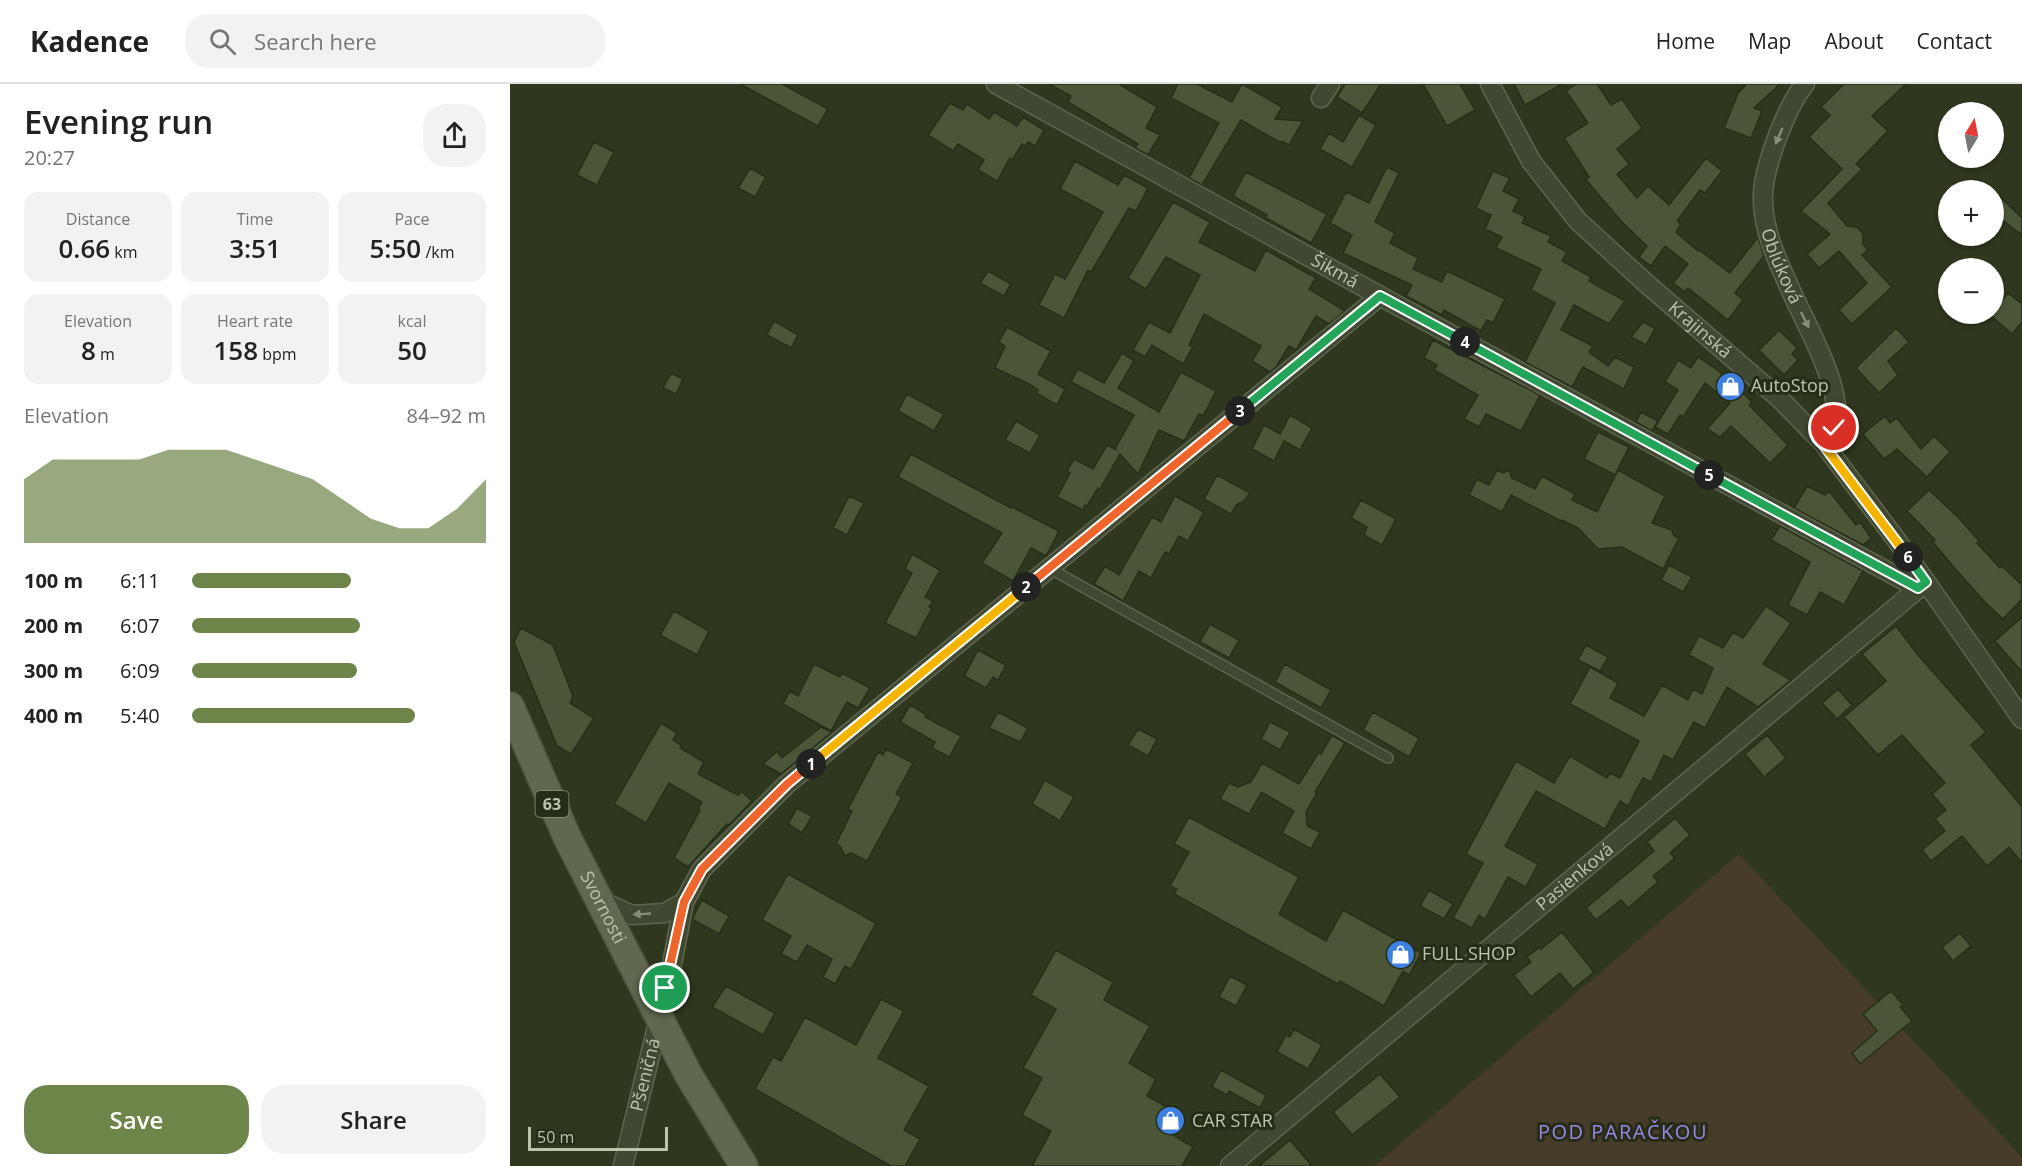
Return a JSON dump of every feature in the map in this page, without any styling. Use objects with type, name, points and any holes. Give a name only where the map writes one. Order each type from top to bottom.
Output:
[{"type":"main road","name":"Svornosti","points":[[510,706],[567,837],[659,1018],[688,1074],[744,1166]]},
{"type":"street","name":"Šikmá","points":[[996,84],[1380,296],[1922,585]]},
{"type":"street","name":"Krajinská","points":[[1490,84],[1531,161],[1578,221],[1779,398],[1822,443],[1895,538],[1922,585],[2022,719]]},
{"type":"street","name":"Oblúková","points":[[1805,84],[1768,160],[1762,200],[1767,228],[1778,262],[1815,340],[1830,383],[1836,419],[1831,436],[1822,443]]},
{"type":"street","name":"Pšeničná","points":[[623,1166],[684,902],[702,869],[787,784],[1380,296]]},
{"type":"street","name":"Pasienková","points":[[1230,1166],[1922,585]]},
{"type":"street","points":[[599,900],[632,915],[665,913],[684,902]]},
{"type":"lane","points":[[1049,568],[1388,758]]},
{"type":"shaded area","points":[[1739,854],[2010,1144],[2022,1158],[2022,1166],[1374,1166]]},
{"type":"building","points":[[740,84],[782,84],[828,109],[818,126]]},
{"type":"building","points":[[1049,84],[1119,84],[1157,107],[1146,128],[1160,135],[1148,155],[1135,148],[1138,144],[1068,102],[1071,96]]},
{"type":"building","points":[[1178,84],[1197,84],[1232,102],[1242,84],[1282,107],[1275,119],[1303,121],[1289,145],[1282,141],[1281,143],[1241,120],[1202,185],[1189,178],[1219,123],[1171,98]]},
{"type":"building","points":[[1345,84],[1381,84],[1362,113],[1337,97]]},
{"type":"building","points":[[1423,84],[1460,84],[1475,110],[1447,126]]},
{"type":"building","points":[[1514,84],[1562,84],[1525,105]]},
{"type":"building","points":[[1576,84],[1597,84],[1611,105],[1622,99],[1642,128],[1617,149],[1629,164],[1617,174],[1637,198],[1648,186],[1669,205],[1706,158],[1722,171],[1705,193],[1700,190],[1677,221],[1681,224],[1676,232],[1698,251],[1730,273],[1758,237],[1764,256],[1735,293],[1743,300],[1728,320],[1688,288],[1685,292],[1673,283],[1688,264],[1665,246],[1651,266],[1639,257],[1647,246],[1621,221],[1586,180],[1589,177],[1564,138],[1588,123],[1566,91]]},
{"type":"building","points":[[1747,84],[1780,84],[1754,108],[1762,111],[1751,138],[1724,128],[1738,93]]},
{"type":"building","points":[[1844,84],[1906,84],[1872,116],[1888,131],[1856,164],[1862,169],[1828,203],[1847,226],[1857,227],[1863,234],[1863,244],[1868,250],[1862,255],[1892,287],[1852,324],[1839,310],[1867,283],[1839,251],[1819,268],[1807,254],[1830,234],[1801,211],[1842,169],[1809,137],[1830,115],[1821,107]]},
{"type":"building","points":[[950,103],[963,110],[967,104],[989,119],[994,112],[1017,126],[1023,117],[1044,130],[1035,146],[1028,142],[1025,146],[1022,144],[1012,160],[1010,158],[997,181],[978,170],[984,160],[958,144],[953,151],[928,135]]},
{"type":"building","points":[[1359,115],[1376,125],[1352,167],[1320,149],[1329,133],[1343,142]]},
{"type":"building","points":[[594,142],[614,152],[597,185],[577,175]]},
{"type":"building","points":[[1075,161],[1118,185],[1124,175],[1148,188],[1136,211],[1129,208],[1091,272],[1088,270],[1064,318],[1039,305],[1055,274],[1065,279],[1103,212],[1060,189]]},
{"type":"building","points":[[1387,167],[1399,173],[1375,222],[1395,233],[1390,243],[1418,258],[1413,269],[1442,282],[1447,271],[1505,299],[1493,323],[1487,320],[1481,331],[1444,310],[1442,315],[1406,296],[1412,285],[1343,253],[1352,235],[1330,223],[1346,192],[1369,203]]},
{"type":"building","points":[[750,168],[766,177],[755,197],[738,188]]},
{"type":"building","points":[[1493,171],[1510,178],[1503,191],[1519,199],[1513,211],[1525,217],[1522,223],[1551,236],[1548,242],[1567,252],[1562,261],[1591,277],[1589,281],[1625,301],[1609,324],[1574,305],[1561,330],[1593,346],[1589,352],[1608,366],[1615,357],[1634,367],[1624,389],[1583,367],[1572,387],[1525,362],[1555,303],[1531,290],[1541,269],[1496,248],[1502,237],[1485,229],[1491,215],[1476,208]]},
{"type":"building","points":[[1246,172],[1327,214],[1311,243],[1266,218],[1267,215],[1233,196]]},
{"type":"building","points":[[2004,201],[2022,218],[2022,235],[2004,222]]},
{"type":"building","points":[[1173,202],[1210,222],[1199,242],[1255,271],[1266,250],[1316,278],[1309,289],[1345,311],[1329,324],[1316,316],[1296,350],[1289,346],[1276,367],[1270,372],[1252,361],[1261,346],[1204,314],[1189,345],[1193,347],[1183,364],[1152,345],[1145,357],[1133,350],[1149,322],[1170,333],[1200,275],[1166,257],[1146,289],[1128,278]]},
{"type":"building","points":[[988,271],[1011,284],[1004,296],[980,283]]},
{"type":"building","points":[[2008,293],[2022,304],[2022,322],[2012,334],[2000,324],[2004,324],[2004,298]]},
{"type":"building","points":[[774,321],[798,335],[791,348],[767,335]]},
{"type":"building","points":[[1643,322],[1655,328],[1646,345],[1631,337]]},
{"type":"building","points":[[1007,327],[1051,351],[1038,374],[1065,389],[1057,405],[1036,393],[1038,390],[1029,384],[995,368],[1005,346],[999,342]]},
{"type":"building","points":[[1896,328],[1909,342],[1888,361],[1898,375],[1879,393],[1856,368]]},
{"type":"building","points":[[1779,330],[1797,348],[1792,354],[1798,360],[1784,375],[1759,350]]},
{"type":"building","points":[[1433,340],[1540,395],[1521,431],[1486,414],[1479,427],[1464,419],[1478,395],[1434,370],[1437,365],[1424,358]]},
{"type":"building","points":[[1122,353],[1134,361],[1118,388],[1159,412],[1181,372],[1216,391],[1203,416],[1199,414],[1184,441],[1159,430],[1138,474],[1120,454],[1100,489],[1098,488],[1083,510],[1057,497],[1070,473],[1067,471],[1074,459],[1093,469],[1107,445],[1115,449],[1134,415],[1071,382],[1078,369],[1104,383]]},
{"type":"building","points":[[1698,357],[1735,385],[1752,402],[1749,405],[1788,445],[1770,463],[1731,426],[1720,437],[1707,429],[1730,403],[1705,383],[1683,417],[1680,415],[1668,434],[1655,427],[1678,390],[1665,382],[1678,360],[1691,368]]},
{"type":"building","points":[[671,373],[683,379],[676,394],[663,388]]},
{"type":"building","points":[[907,394],[944,414],[934,431],[898,411]]},
{"type":"building","points":[[1641,412],[1658,421],[1652,431],[1636,422]]},
{"type":"building","points":[[1290,415],[1312,428],[1300,450],[1284,441],[1274,461],[1252,449],[1264,425],[1280,434]]},
{"type":"building","points":[[1885,416],[1890,423],[1897,418],[1921,449],[1934,436],[1950,452],[1927,477],[1897,449],[1884,459],[1863,434]]},
{"type":"building","points":[[1016,421],[1040,435],[1030,453],[1005,440]]},
{"type":"building","points":[[1598,432],[1629,447],[1615,475],[1584,459]]},
{"type":"building","points":[[911,454],[1059,531],[1046,556],[1031,548],[1013,581],[982,563],[1002,533],[898,477]]},
{"type":"building","points":[[1497,470],[1503,473],[1509,470],[1512,478],[1535,489],[1542,476],[1575,494],[1572,500],[1597,512],[1618,470],[1665,496],[1652,523],[1672,530],[1674,536],[1679,538],[1663,569],[1622,547],[1598,549],[1578,528],[1511,495],[1502,512],[1469,495],[1477,479],[1489,485]]},
{"type":"building","points":[[1217,475],[1250,493],[1244,501],[1236,505],[1231,514],[1204,499]]},
{"type":"building","points":[[1807,486],[1825,495],[1829,491],[1856,525],[1860,522],[1871,538],[1863,545],[1794,508]]},
{"type":"building","points":[[1929,490],[1959,518],[1979,541],[1977,543],[2000,568],[2002,566],[2022,585],[2022,599],[2003,619],[1951,564],[1933,542],[1935,540],[1907,511]]},
{"type":"building","points":[[849,496],[864,503],[847,535],[833,528]]},
{"type":"building","points":[[1175,496],[1204,512],[1188,541],[1179,536],[1169,554],[1165,552],[1151,578],[1139,571],[1123,601],[1094,584],[1105,566],[1119,575],[1152,517],[1161,522]]},
{"type":"building","points":[[1361,500],[1396,519],[1382,545],[1364,535],[1367,527],[1351,518]]},
{"type":"building","points":[[1780,526],[1863,571],[1844,605],[1820,592],[1807,615],[1788,605],[1810,562],[1771,540]]},
{"type":"building","points":[[912,554],[940,570],[925,597],[933,601],[929,607],[932,608],[916,638],[885,623],[912,573],[905,569]]},
{"type":"building","points":[[1669,565],[1692,577],[1683,592],[1661,580]]},
{"type":"building","points":[[1766,606],[1791,623],[1763,664],[1791,680],[1758,707],[1727,687],[1705,728],[1694,722],[1673,760],[1664,755],[1651,782],[1643,778],[1628,806],[1620,801],[1605,829],[1536,791],[1505,846],[1538,864],[1526,887],[1508,877],[1485,919],[1479,915],[1472,928],[1453,918],[1483,863],[1466,854],[1516,761],[1554,783],[1570,756],[1607,778],[1610,773],[1620,778],[1639,741],[1570,704],[1590,667],[1618,683],[1610,698],[1644,716],[1662,685],[1688,700],[1693,689],[1702,694],[1713,668],[1689,655],[1699,636],[1723,648],[1733,632],[1743,638]]},
{"type":"building","points":[[674,611],[709,631],[697,655],[660,635]]},
{"type":"building","points":[[2022,617],[2022,672],[1995,641]]},
{"type":"building","points":[[1210,624],[1239,640],[1229,658],[1200,642]]},
{"type":"building","points":[[1896,626],[1918,655],[1986,732],[1971,745],[2022,807],[2022,863],[2009,847],[1987,866],[1962,836],[1931,861],[1922,850],[1945,831],[1935,819],[1946,810],[1932,794],[1945,783],[1902,735],[1878,755],[1844,717],[1886,681],[1862,654]]},
{"type":"building","points":[[521,628],[553,645],[573,696],[570,703],[594,718],[571,754],[557,746],[514,642]]},
{"type":"building","points":[[1586,645],[1608,657],[1600,671],[1578,660]]},
{"type":"building","points":[[978,650],[1006,665],[998,680],[993,677],[986,688],[964,676]]},
{"type":"building","points":[[814,664],[840,677],[842,673],[870,688],[858,708],[847,702],[831,731],[783,704],[790,691],[798,696]]},
{"type":"building","points":[[1285,664],[1331,690],[1321,708],[1275,682]]},
{"type":"building","points":[[1838,689],[1852,705],[1837,719],[1822,703]]},
{"type":"building","points":[[910,705],[927,715],[925,717],[961,736],[949,757],[932,748],[935,742],[900,722]]},
{"type":"building","points":[[998,712],[1028,728],[1020,742],[989,728]]},
{"type":"building","points":[[1373,712],[1419,738],[1409,757],[1363,730]]},
{"type":"building","points":[[1270,722],[1290,732],[1280,750],[1261,739]]},
{"type":"building","points":[[661,723],[677,733],[673,740],[681,745],[680,748],[704,762],[698,774],[738,795],[742,792],[752,801],[729,825],[727,824],[688,867],[674,858],[702,802],[669,783],[646,823],[614,804]]},
{"type":"building","points":[[821,727],[832,732],[781,774],[763,764],[777,751],[782,758]]},
{"type":"building","points":[[1138,729],[1157,739],[1148,756],[1128,745]]},
{"type":"building","points":[[1332,735],[1345,743],[1315,792],[1317,793],[1306,812],[1307,826],[1320,832],[1311,849],[1282,833],[1294,811],[1263,793],[1249,814],[1220,799],[1229,783],[1238,787],[1251,782],[1262,763],[1299,784]]},
{"type":"building","points":[[1767,735],[1786,758],[1764,777],[1745,754]]},
{"type":"building","points":[[886,749],[913,763],[896,794],[902,797],[867,861],[851,853],[845,856],[840,846],[836,844],[852,811],[848,809],[878,752],[883,755]]},
{"type":"building","points":[[1045,780],[1074,797],[1060,821],[1032,804]]},
{"type":"building","points":[[797,808],[812,816],[802,833],[788,824]]},
{"type":"building","points":[[1189,817],[1299,877],[1279,914],[1326,941],[1343,910],[1421,953],[1409,975],[1403,971],[1384,1006],[1340,981],[1338,984],[1174,894],[1177,889],[1170,886],[1189,852],[1174,844]]},
{"type":"building","points":[[1675,818],[1690,835],[1670,853],[1675,858],[1653,876],[1658,882],[1628,908],[1621,900],[1596,920],[1586,908],[1654,851],[1647,842]]},
{"type":"building","points":[[788,874],[876,923],[851,969],[845,966],[835,984],[823,977],[832,959],[807,945],[797,962],[781,954],[791,936],[762,920]]},
{"type":"building","points":[[1429,890],[1453,904],[1444,919],[1420,906]]},
{"type":"building","points":[[702,900],[729,916],[719,934],[692,919]]},
{"type":"building","points":[[1562,932],[1594,972],[1573,989],[1560,973],[1531,997],[1514,975],[1531,962],[1527,957]]},
{"type":"building","points":[[1960,933],[1971,946],[1953,961],[1942,947]]},
{"type":"building","points":[[1056,950],[1113,982],[1104,1000],[1150,1026],[1129,1063],[1156,1079],[1147,1096],[1183,1116],[1173,1135],[1193,1147],[1182,1166],[1032,1166],[1051,1131],[1022,1115],[1042,1078],[1023,1068],[1056,1009],[1031,995]]},
{"type":"building","points":[[1230,976],[1247,985],[1236,1006],[1219,997]]},
{"type":"building","points":[[726,986],[775,1013],[763,1035],[712,1007]]},
{"type":"building","points":[[1891,991],[1903,1005],[1900,1007],[1912,1021],[1860,1064],[1852,1053],[1877,1031],[1863,1014]]},
{"type":"building","points":[[881,999],[904,1011],[878,1058],[929,1086],[904,1130],[920,1139],[905,1166],[891,1166],[755,1089],[773,1057],[781,1061],[805,1017],[856,1045]]},
{"type":"building","points":[[1294,1029],[1322,1045],[1308,1069],[1277,1052],[1286,1035],[1290,1037]]},
{"type":"building","points":[[1221,1070],[1266,1095],[1260,1108],[1229,1091],[1227,1095],[1212,1087]]},
{"type":"building","points":[[1380,1074],[1400,1097],[1352,1135],[1333,1112]]},
{"type":"building","points":[[1290,1140],[1312,1166],[1259,1166]]},
{"type":"place","name":"AutoStop","points":[[1730,386]]},
{"type":"place","name":"FULL SHOP","points":[[1401,954]]},
{"type":"place","name":"CAR STAR","points":[[1171,1121]]},
{"type":"district","name":"POD PARAČKOU","points":[[1623,1132]]},
{"type":"route","points":[[665,988],[670,974],[684,902],[702,869],[787,784],[1380,296],[1918,588],[1926,582],[1822,443],[1831,436],[1834,428]]}]
